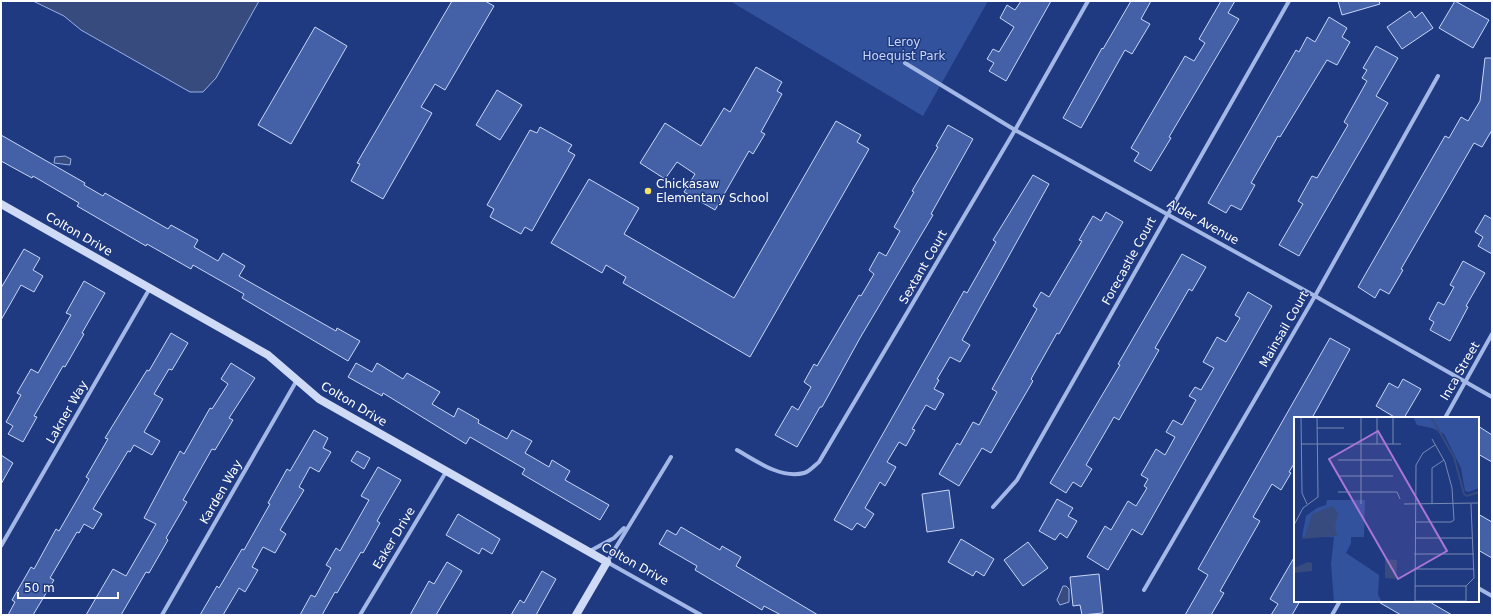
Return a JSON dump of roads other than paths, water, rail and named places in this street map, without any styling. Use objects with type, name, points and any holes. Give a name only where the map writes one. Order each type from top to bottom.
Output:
[{"type":"street","name":"Sextant Court","points":[[737,450],[768,467],[787,474],[805,473],[819,462],[1015,130],[1088,1]]},
{"type":"street","name":"Forecastle Court","points":[[993,507],[1017,480],[1167,213],[1289,1]]},
{"type":"street","name":"Alder Avenue","points":[[905,63],[1015,130],[1466,380],[1492,397]]},
{"type":"street","name":"Mainsail Court","points":[[1144,590],[1315,296],[1438,76]]},
{"type":"street","name":"Colton Drive","points":[[2,207],[268,355],[319,399],[701,615]]},
{"type":"street","name":"Lakner Way","points":[[1,546],[150,288]]},
{"type":"street","name":"Inca Street","points":[[1446,417],[1492,334]]},
{"type":"street","name":"Karden Way","points":[[162,615],[297,380]]},
{"type":"street","points":[[576,615],[629,524],[671,457]]},
{"type":"street","name":"Eaker Drive","points":[[360,615],[446,472]]},
{"type":"street","points":[[589,552],[614,538],[629,524]]},
{"type":"street","points":[[1479,589],[1492,596]]},
{"type":"street","points":[[1332,615],[1339,602]]},
{"type":"place","name":"Chickasaw Elementary School","points":[[648,191]]},
{"type":"park label","name":"Leroy Hoequist Park","points":[[904,49]]}]
